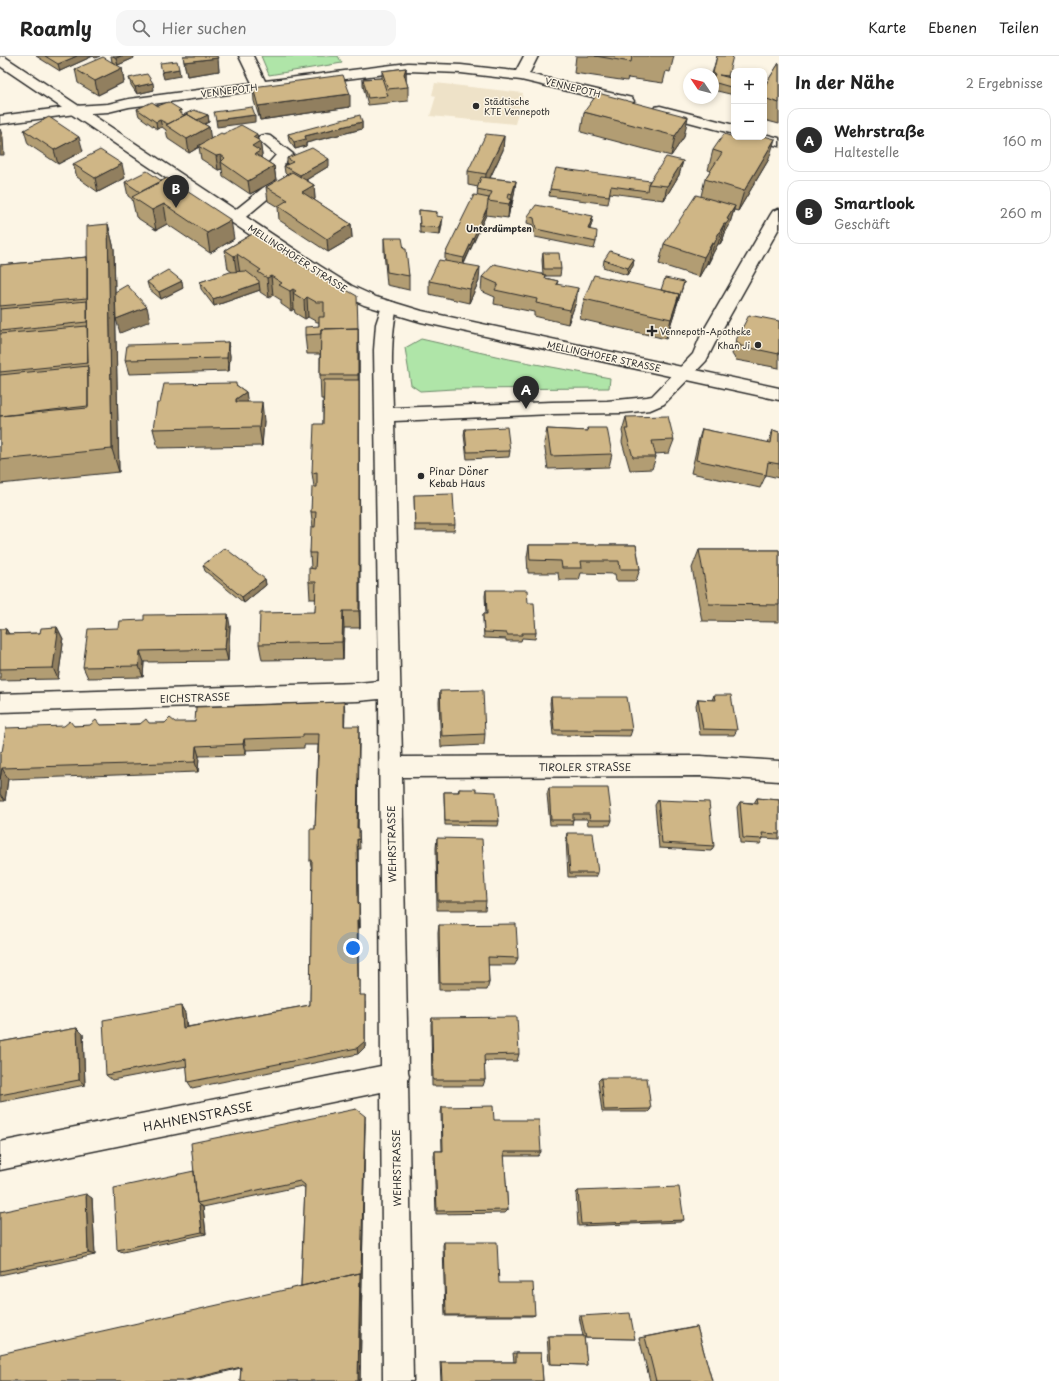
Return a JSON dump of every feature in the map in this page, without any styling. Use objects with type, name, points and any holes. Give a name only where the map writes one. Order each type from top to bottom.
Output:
[{"type":"street","points":[[246,56],[260,86]]},
{"type":"street","points":[[521,76],[531,56]]},
{"type":"street","name":"MELLINGHOFER STRASSE","points":[[0,60],[340,287],[370,301],[421,316],[779,394]]},
{"type":"street","name":"VENNEPOTH","points":[[0,120],[75,110],[96,109],[129,103],[260,86],[406,62],[521,76],[564,85],[731,129]]},
{"type":"street","points":[[235,218],[282,180],[276,164],[285,154],[265,139]]},
{"type":"street","points":[[767,139],[779,142]]},
{"type":"street","points":[[384,415],[455,411],[622,406],[646,404],[658,400],[700,357],[710,335],[779,214]]},
{"type":"street","name":"WEHRSTRASSE","points":[[389,307],[385,324],[383,350],[396,1076],[398,1381]]},
{"type":"street","name":"EICHSTRASSE","points":[[0,703],[350,692],[390,689]]},
{"type":"street","name":"TIROLER STRASSE","points":[[390,767],[700,766],[779,771]]},
{"type":"street","name":"HAHNENSTRASSE","points":[[0,1156],[396,1076]]},
{"type":"shaded area","name":"Städtische KTE Vennepoth","points":[[435,83],[523,93],[515,124],[430,116],[436,96],[432,95]]},
{"type":"green space","points":[[261,56],[338,56],[342,63],[269,75]]},
{"type":"green space","points":[[421,339],[509,359],[610,378],[609,388],[454,389],[420,391],[411,385],[405,348]]},
{"type":"building","points":[[45,56],[77,56],[58,64]]},
{"type":"building","points":[[183,56],[217,56],[218,58],[184,62]]},
{"type":"building","points":[[595,56],[632,56],[631,62]]},
{"type":"building","points":[[717,56],[733,56],[728,76],[719,75],[719,68],[714,68]]},
{"type":"building","points":[[103,57],[122,68],[95,81],[75,69]]},
{"type":"building","points":[[177,61],[179,69],[162,72],[160,63]]},
{"type":"building","points":[[779,63],[779,103],[767,99],[767,82]]},
{"type":"building","points":[[406,68],[404,74],[408,87],[388,89],[382,71]]},
{"type":"building","points":[[147,74],[153,83],[135,87],[129,78]]},
{"type":"building","points":[[343,75],[350,94],[258,106],[253,87]]},
{"type":"building","points":[[719,75],[731,78],[731,87],[719,84]]},
{"type":"building","points":[[382,78],[388,96],[368,98],[363,79]]},
{"type":"building","points":[[598,93],[688,117],[675,136],[584,112]]},
{"type":"building","points":[[152,102],[158,106],[168,102],[181,110],[178,111],[183,115],[194,110],[208,115],[197,120],[187,114],[168,124],[160,120],[156,122],[137,109]]},
{"type":"building","points":[[252,107],[255,115],[216,120],[214,112]]},
{"type":"building","points":[[187,114],[209,127],[187,139],[166,125]]},
{"type":"building","points":[[360,115],[362,122],[305,136],[306,139],[294,142],[288,134]]},
{"type":"building","points":[[49,117],[79,137],[54,150],[24,130]]},
{"type":"building","points":[[241,125],[257,134],[253,137],[260,141],[252,146],[260,151],[255,154],[274,166],[248,181],[221,162],[225,158],[221,155],[216,156],[198,146],[221,133],[223,134]]},
{"type":"building","points":[[486,134],[504,136],[486,174],[468,171]]},
{"type":"building","points":[[724,134],[731,136],[731,140],[767,140],[767,137],[775,139],[744,191],[705,179],[722,153],[713,150]]},
{"type":"building","points":[[312,148],[329,159],[300,175],[284,166],[293,162],[287,158]]},
{"type":"building","points":[[100,150],[122,164],[95,178],[73,164]]},
{"type":"building","points":[[666,157],[683,161],[667,186],[648,184]]},
{"type":"building","points":[[556,168],[650,181],[647,191],[611,186],[609,196],[550,189]]},
{"type":"building","points":[[147,171],[162,181],[140,192],[125,182]]},
{"type":"building","points":[[292,172],[314,185],[302,192],[351,224],[327,239],[278,206],[288,200],[266,187]]},
{"type":"building","points":[[481,177],[516,181],[512,194],[509,193],[508,199],[511,199],[509,204],[488,201],[492,192],[477,189]]},
{"type":"building","points":[[167,178],[231,220],[207,233],[164,204],[152,210],[132,197]]},
{"type":"building","points":[[474,195],[489,198],[487,208],[464,258],[445,254]]},
{"type":"building","points":[[696,195],[735,206],[727,219],[729,220],[726,224],[724,224],[714,244],[712,243],[704,257],[664,244]]},
{"type":"building","points":[[536,205],[593,216],[588,229],[597,231],[596,242],[536,229],[534,218],[528,216]]},
{"type":"building","points":[[419,210],[437,212],[436,216],[443,217],[440,228],[420,226]]},
{"type":"building","points":[[108,224],[112,449],[0,460],[0,416],[88,408],[87,226]]},
{"type":"building","points":[[254,233],[295,261],[357,296],[358,328],[321,329],[321,334],[305,335],[305,327],[319,326],[319,317],[324,317],[324,302],[316,302],[307,297],[304,300],[293,293],[296,291],[293,289],[290,291],[279,285],[282,283],[271,276],[267,278],[258,272],[261,270],[237,254],[234,256],[225,250]]},
{"type":"building","points":[[384,238],[402,238],[404,249],[406,249],[409,276],[387,272]]},
{"type":"building","points":[[610,251],[634,259],[628,268],[604,260]]},
{"type":"building","points":[[543,253],[559,253],[561,269],[544,269]]},
{"type":"building","points":[[87,257],[87,298],[0,306],[0,265]]},
{"type":"building","points":[[439,260],[480,267],[470,289],[429,281]]},
{"type":"building","points":[[494,264],[546,275],[545,278],[558,281],[556,284],[578,288],[570,310],[536,303],[537,299],[495,290],[498,284],[482,277]]},
{"type":"building","points":[[168,270],[182,281],[159,292],[147,282]]},
{"type":"building","points":[[246,271],[259,281],[259,283],[213,299],[200,282],[230,272]]},
{"type":"building","points":[[594,275],[679,294],[671,319],[584,299]]},
{"type":"building","points":[[665,278],[684,282],[676,307],[679,294],[661,290]]},
{"type":"building","points":[[127,285],[147,307],[116,319],[115,292]]},
{"type":"building","points":[[87,301],[87,322],[0,331],[0,309]]},
{"type":"building","points":[[749,315],[779,321],[779,354],[741,346],[736,340]]},
{"type":"building","points":[[87,326],[88,363],[0,372],[0,334]]},
{"type":"building","points":[[358,328],[358,375],[320,375],[321,329]]},
{"type":"building","points":[[228,342],[227,358],[125,360],[127,345]]},
{"type":"building","points":[[88,366],[88,406],[0,416],[0,375]]},
{"type":"building","points":[[324,380],[359,380],[359,611],[343,611],[342,642],[259,644],[260,613],[315,612],[316,582],[309,582],[309,568],[315,569],[316,553],[310,553],[311,527],[315,527],[316,512],[311,512],[312,487],[317,487],[317,472],[312,473],[314,424],[323,424]]},
{"type":"building","points":[[236,383],[236,385],[246,392],[236,399],[236,402],[262,402],[259,427],[153,429],[157,403],[160,403],[164,384]]},
{"type":"building","points":[[668,416],[674,440],[652,441],[656,457],[633,457],[625,429],[628,429],[626,417]]},
{"type":"building","points":[[507,427],[510,451],[467,452],[465,429]]},
{"type":"building","points":[[587,428],[607,428],[612,454],[551,456],[547,429],[588,431]]},
{"type":"building","points":[[702,429],[771,443],[773,430],[779,432],[779,464],[768,462],[766,475],[696,460]]},
{"type":"building","points":[[453,494],[455,525],[415,525],[414,495]]},
{"type":"building","points":[[529,545],[636,545],[640,569],[620,569],[619,561],[581,561],[582,568],[562,568],[561,561],[530,560]]},
{"type":"building","points":[[225,548],[265,579],[242,597],[203,565]]},
{"type":"building","points":[[699,550],[779,550],[779,605],[709,604]]},
{"type":"building","points":[[486,590],[527,590],[528,603],[534,603],[536,633],[507,635],[507,633],[484,632],[483,614],[487,614]]},
{"type":"building","points":[[228,614],[225,649],[140,651],[139,666],[83,667],[88,629],[119,628],[120,621],[144,620],[144,615]]},
{"type":"building","points":[[57,627],[56,633],[58,632],[53,668],[0,669],[0,629],[6,629],[5,634],[40,633],[41,628]]},
{"type":"building","points":[[483,690],[485,734],[442,736],[440,691]]},
{"type":"building","points":[[714,695],[731,695],[737,730],[703,729],[698,699],[715,700]]},
{"type":"building","points":[[551,697],[627,697],[632,730],[554,730]]},
{"type":"building","points":[[344,702],[344,726],[359,726],[357,828],[359,828],[359,840],[357,839],[359,904],[359,920],[357,920],[358,980],[360,980],[360,995],[365,995],[365,1041],[357,1048],[188,1082],[186,1059],[106,1075],[103,1020],[181,1006],[183,1028],[310,1005],[312,861],[310,861],[310,829],[315,829],[319,734],[303,734],[303,737],[244,739],[243,744],[196,746],[195,762],[2,768],[0,779],[0,752],[2,752],[6,728],[64,726],[70,721],[74,726],[90,725],[96,720],[100,725],[140,724],[146,719],[149,723],[165,723],[170,718],[175,722],[195,722],[196,707]]},
{"type":"building","points":[[549,788],[608,788],[612,820],[590,820],[589,814],[573,814],[573,820],[551,820]]},
{"type":"building","points":[[459,789],[476,789],[476,791],[496,792],[499,821],[445,821],[444,792],[459,792]]},
{"type":"building","points":[[757,798],[779,800],[779,834],[762,833],[763,839],[743,838],[740,802],[758,804]]},
{"type":"building","points":[[658,800],[709,802],[714,846],[662,843]]},
{"type":"building","points":[[567,833],[593,833],[598,873],[570,873]]},
{"type":"building","points":[[437,838],[482,839],[486,901],[438,901]]},
{"type":"building","points":[[516,924],[518,958],[488,957],[489,983],[440,983],[439,925]]},
{"type":"building","points":[[517,1017],[519,1054],[484,1055],[485,1080],[433,1080],[432,1018]]},
{"type":"building","points":[[77,1028],[79,1080],[0,1095],[0,1042]]},
{"type":"building","points":[[601,1078],[647,1078],[651,1109],[604,1110]]},
{"type":"building","points":[[493,1106],[494,1120],[539,1120],[541,1152],[504,1152],[508,1210],[437,1211],[435,1151],[443,1151],[442,1107]]},
{"type":"building","points":[[356,1109],[365,1116],[361,1273],[301,1286],[305,1185],[300,1181],[197,1203],[191,1143]]},
{"type":"building","points":[[194,1171],[202,1232],[117,1250],[114,1188]]},
{"type":"building","points":[[679,1187],[684,1220],[581,1224],[578,1191]]},
{"type":"building","points":[[86,1194],[88,1253],[0,1271],[0,1212]]},
{"type":"building","points":[[444,1242],[497,1242],[499,1283],[533,1283],[535,1315],[446,1315]]},
{"type":"building","points":[[360,1273],[358,1381],[240,1381],[241,1367],[182,1381],[0,1381],[0,1354]]},
{"type":"building","points":[[630,1313],[635,1339],[586,1338],[581,1316]]},
{"type":"building","points":[[697,1327],[712,1381],[656,1381],[645,1337]]},
{"type":"building","points":[[549,1336],[584,1336],[587,1365],[551,1364]]},
{"type":"building","points":[[516,1353],[541,1353],[543,1381],[442,1381],[441,1362],[516,1362]]},
{"type":"place","name":"Städtische KTE Vennepoth","points":[[476,106]]},
{"type":"place","name":"Smartlook","points":[[176,208]]},
{"type":"place","name":"Vennepoth-Apotheke","points":[[652,331]]},
{"type":"place","name":"Khan Ji","points":[[758,345]]},
{"type":"place","name":"Wehrstraße","points":[[526,409]]},
{"type":"place","name":"Pinar Döner Kebab Haus","points":[[421,476]]},
{"type":"district","name":"Unterdümpten","points":[[499,228]]}]
